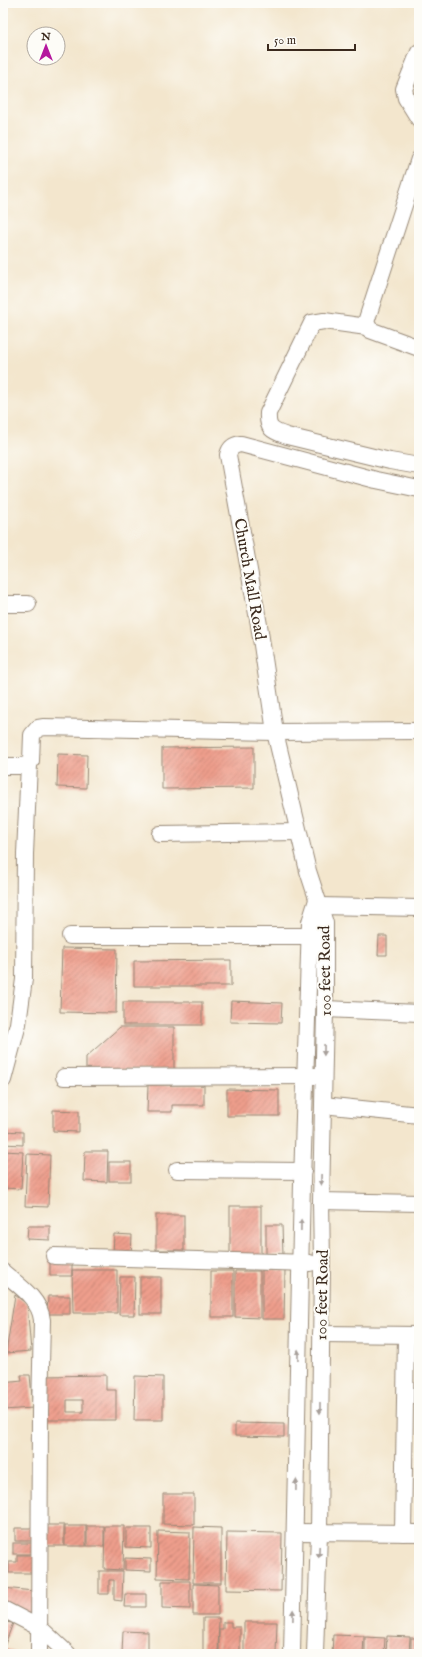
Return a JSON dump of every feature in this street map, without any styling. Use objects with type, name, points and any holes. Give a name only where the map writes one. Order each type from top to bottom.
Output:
[{"type":"street","points":[[419,52],[405,85],[404,94],[419,119]]},
{"type":"street","points":[[419,159],[366,319],[367,326],[375,333],[419,348]]},
{"type":"street","points":[[367,326],[324,321],[312,323],[268,413],[269,427],[273,431],[287,436],[419,466]]},
{"type":"street","name":"Church Mall Road","points":[[318,903],[298,832],[275,732],[260,625],[228,455],[230,448],[237,445],[248,446],[376,480],[419,489]]},
{"type":"street","points":[[3,604],[28,604]]},
{"type":"street","points":[[3,1080],[18,1024],[24,979],[25,854],[29,764],[31,761],[32,735],[38,728],[275,732],[419,731]]},
{"type":"street","points":[[3,766],[22,766],[29,764]]},
{"type":"street","points":[[160,834],[298,832]]},
{"type":"street","points":[[318,903],[419,908]]},
{"type":"street","name":"100 feet Road","points":[[292,1654],[302,1171],[310,922],[318,903]]},
{"type":"street","name":"100 feet Road","points":[[316,1654],[322,1263],[321,1201],[325,1016],[325,923],[318,903]]},
{"type":"street","points":[[70,936],[310,936]]},
{"type":"street","points":[[308,1021],[325,1016],[419,1013]]},
{"type":"street","points":[[64,1077],[324,1076]]},
{"type":"street","points":[[323,1105],[419,1115]]},
{"type":"street","points":[[177,1170],[302,1171]]},
{"type":"street","points":[[321,1201],[419,1204]]},
{"type":"street","points":[[54,1256],[322,1263]]},
{"type":"street","points":[[3,1272],[25,1291],[40,1309],[43,1329],[40,1412],[45,1632],[39,1654]]},
{"type":"street","points":[[295,1532],[411,1533],[413,1335],[321,1334]]},
{"type":"street","points":[[298,1381],[320,1382]]},
{"type":"street","points":[[3,1609],[45,1632],[68,1654]]},
{"type":"building","points":[[254,747],[254,788],[162,789],[162,748]]},
{"type":"building","points":[[58,754],[87,755],[86,788],[57,787]]},
{"type":"building","points":[[379,936],[387,936],[387,955],[378,955]]},
{"type":"building","points":[[62,948],[117,949],[116,1013],[60,1012]]},
{"type":"building","points":[[231,960],[231,986],[134,986],[134,961]]},
{"type":"building","points":[[231,1001],[282,1003],[281,1023],[230,1022]]},
{"type":"building","points":[[123,1002],[202,1002],[202,1025],[123,1025]]},
{"type":"building","points":[[120,1027],[174,1027],[174,1070],[86,1070],[86,1057]]},
{"type":"building","points":[[148,1085],[204,1085],[204,1105],[172,1105],[172,1112],[147,1112]]},
{"type":"building","points":[[227,1089],[279,1090],[279,1116],[227,1116]]},
{"type":"building","points":[[53,1110],[79,1111],[79,1132],[53,1131]]},
{"type":"building","points":[[3,1131],[23,1132],[23,1145],[3,1144]]},
{"type":"building","points":[[3,1151],[23,1152],[21,1189],[3,1188]]},
{"type":"building","points":[[85,1151],[108,1151],[107,1182],[84,1181]]},
{"type":"building","points":[[27,1154],[50,1155],[48,1207],[25,1206]]},
{"type":"building","points":[[109,1162],[131,1162],[131,1181],[109,1181]]},
{"type":"building","points":[[230,1206],[261,1206],[261,1256],[230,1256]]},
{"type":"building","points":[[156,1215],[184,1215],[184,1250],[156,1250]]},
{"type":"building","points":[[266,1225],[282,1225],[283,1255],[266,1255]]},
{"type":"building","points":[[28,1226],[50,1226],[50,1240],[27,1239]]},
{"type":"building","points":[[114,1234],[132,1235],[131,1255],[113,1255]]},
{"type":"building","points":[[50,1260],[72,1261],[72,1276],[50,1276]]},
{"type":"building","points":[[72,1270],[117,1270],[117,1313],[73,1313]]},
{"type":"building","points":[[262,1270],[285,1270],[284,1319],[262,1319]]},
{"type":"building","points":[[211,1271],[233,1271],[233,1317],[211,1317]]},
{"type":"building","points":[[235,1271],[260,1271],[260,1318],[235,1317]]},
{"type":"building","points":[[120,1277],[135,1277],[134,1315],[119,1315]]},
{"type":"building","points":[[140,1277],[161,1277],[161,1314],[140,1314]]},
{"type":"building","points":[[15,1295],[27,1304],[31,1351],[6,1353]]},
{"type":"building","points":[[48,1296],[70,1296],[70,1314],[47,1314]]},
{"type":"building","points":[[21,1375],[30,1375],[33,1408],[3,1410],[3,1383],[22,1381]]},
{"type":"building","points":[[106,1375],[106,1390],[116,1390],[116,1420],[47,1420],[46,1376]],"holes":[[[67,1400],[83,1400],[83,1412],[67,1412]]]},
{"type":"building","points":[[135,1376],[163,1377],[163,1420],[134,1420]]},
{"type":"building","points":[[235,1423],[284,1424],[284,1437],[235,1436]]},
{"type":"building","points":[[163,1494],[194,1494],[194,1525],[163,1524]]},
{"type":"building","points":[[45,1525],[64,1525],[64,1546],[45,1546]]},
{"type":"building","points":[[65,1526],[86,1526],[86,1546],[65,1546]]},
{"type":"building","points":[[87,1526],[104,1526],[104,1546],[87,1546]]},
{"type":"building","points":[[105,1526],[124,1526],[123,1570],[104,1569]]},
{"type":"building","points":[[194,1527],[221,1528],[221,1583],[193,1583]]},
{"type":"building","points":[[15,1528],[32,1528],[33,1541],[15,1541]]},
{"type":"building","points":[[126,1528],[151,1528],[151,1548],[126,1547]]},
{"type":"building","points":[[158,1531],[190,1532],[189,1579],[157,1578]]},
{"type":"building","points":[[227,1532],[282,1533],[281,1591],[226,1590]]},
{"type":"building","points":[[13,1543],[34,1543],[34,1554],[13,1554]]},
{"type":"building","points":[[17,1555],[36,1555],[36,1573],[9,1573],[9,1562],[17,1562]]},
{"type":"building","points":[[125,1558],[151,1559],[151,1571],[125,1570]]},
{"type":"building","points":[[99,1571],[123,1571],[122,1601],[114,1600],[114,1580],[109,1580],[109,1594],[99,1594]]},
{"type":"building","points":[[162,1581],[190,1581],[190,1609],[162,1608]]},
{"type":"building","points":[[193,1584],[218,1585],[218,1615],[193,1615]]},
{"type":"building","points":[[3,1588],[34,1591],[31,1620],[3,1606]]},
{"type":"building","points":[[125,1594],[146,1594],[146,1607],[124,1607]]},
{"type":"building","points":[[203,1618],[219,1618],[218,1654],[203,1654]]},
{"type":"building","points":[[3,1622],[13,1623],[4,1647],[3,1647]]},
{"type":"building","points":[[223,1622],[231,1622],[231,1627],[240,1627],[240,1654],[219,1654],[219,1629],[223,1629]]},
{"type":"building","points":[[244,1622],[277,1622],[276,1654],[244,1654]]},
{"type":"building","points":[[123,1631],[148,1632],[148,1654],[122,1654]]},
{"type":"building","points":[[333,1635],[364,1636],[363,1654],[332,1654]]},
{"type":"building","points":[[387,1636],[410,1637],[409,1654],[386,1654]]},
{"type":"building","points":[[365,1637],[385,1638],[384,1654],[365,1654]]},
{"type":"building","points":[[411,1638],[419,1638],[419,1654],[411,1654]]},
{"type":"building","points":[[3,1648],[23,1654],[3,1654]]}]
